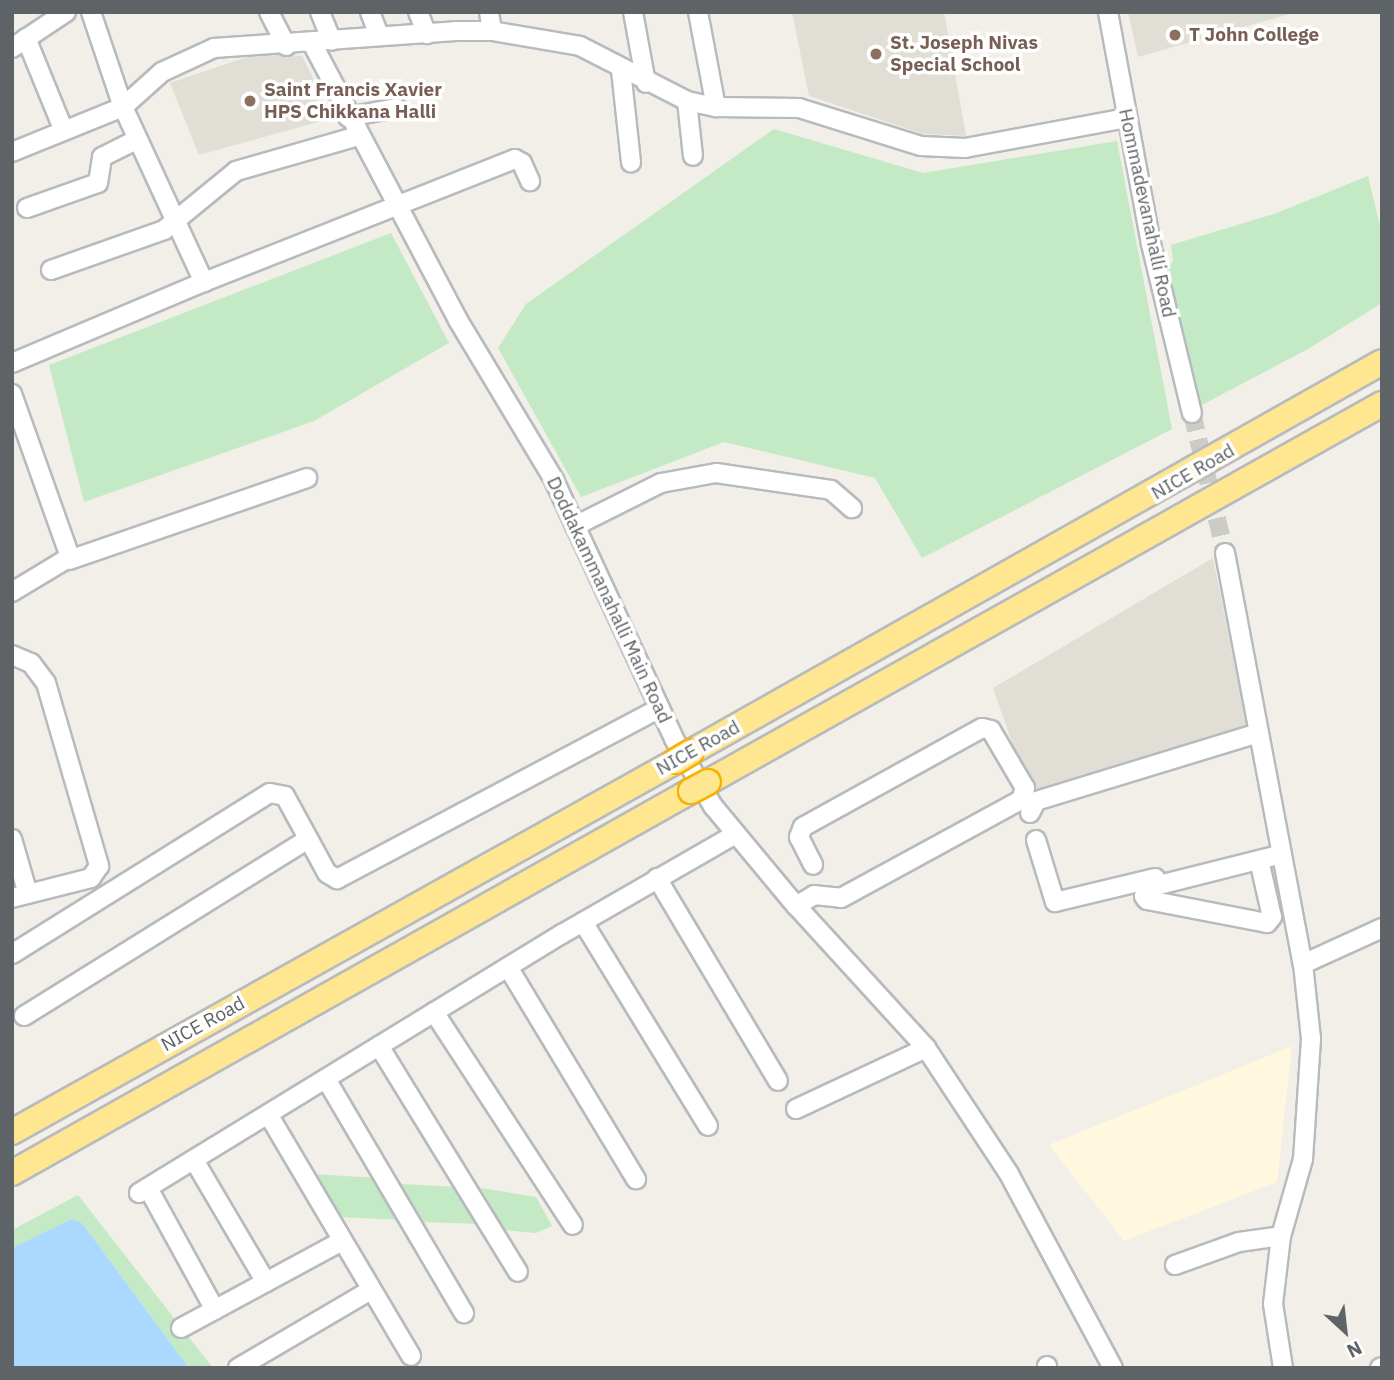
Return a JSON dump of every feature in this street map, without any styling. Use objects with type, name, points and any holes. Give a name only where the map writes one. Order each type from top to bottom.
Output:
[{"type":"highway","name":"NICE Road","points":[[12,1132],[1382,362]]},
{"type":"highway","name":"NICE Road","points":[[12,1173],[1382,404]]},
{"type":"street","points":[[64,131],[19,43],[66,12]]},
{"type":"street","points":[[91,12],[123,107],[204,282]]},
{"type":"street","points":[[269,12],[286,46]]},
{"type":"street","points":[[320,12],[332,41]]},
{"type":"street","points":[[370,12],[379,35]]},
{"type":"street","points":[[418,12],[427,34]]},
{"type":"street","points":[[489,12],[492,31]]},
{"type":"street","points":[[633,12],[646,83]]},
{"type":"street","points":[[698,12],[716,107]]},
{"type":"street","name":"Hommadevanahalli Road","points":[[1108,12],[1151,244],[1192,413]]},
{"type":"street","points":[[12,152],[123,107],[162,72],[214,48],[286,46],[379,35],[492,31],[580,46],[646,83],[687,101],[716,107],[799,108],[895,141],[965,148],[1127,118]]},
{"type":"street","name":"Doddakammanahalli Main Road","points":[[312,43],[395,206],[554,480],[660,708],[734,835],[926,1048],[1009,1174],[1113,1368]]},
{"type":"street","points":[[621,70],[631,162]]},
{"type":"street","points":[[687,101],[693,156]]},
{"type":"street","points":[[348,117],[396,108]]},
{"type":"street","points":[[51,270],[176,222],[228,175],[358,136]]},
{"type":"street","points":[[27,208],[94,186],[100,179],[102,157],[138,139]]},
{"type":"street","points":[[12,363],[204,282],[516,159],[522,163],[530,181]]},
{"type":"street","points":[[12,394],[70,554],[69,560]]},
{"type":"street","points":[[575,526],[661,483],[716,473],[831,490],[852,508]]},
{"type":"street","points":[[12,592],[69,560],[307,478]]},
{"type":"street","points":[[1225,553],[1303,964],[1311,1039],[1303,1160],[1280,1236],[1273,1304],[1283,1368]]},
{"type":"street","points":[[12,655],[31,663],[46,683],[99,866],[91,878],[20,896],[12,839]]},
{"type":"street","points":[[12,954],[270,793],[285,796],[331,877],[343,877],[660,708]]},
{"type":"street","points":[[796,906],[814,895],[841,898],[1021,800],[1025,788],[991,730],[982,728],[803,827],[799,838],[813,865]]},
{"type":"street","points":[[1030,813],[1036,801],[1259,733]]},
{"type":"street","points":[[215,1310],[144,1191],[583,922],[734,835]]},
{"type":"street","points":[[24,1016],[308,839]]},
{"type":"street","points":[[1036,840],[1051,898],[1060,903],[1281,850]]},
{"type":"street","points":[[1259,860],[1272,917],[1267,923],[1147,900],[1144,896],[1147,888],[1259,860],[1281,850]]},
{"type":"street","points":[[657,878],[778,1081]]},
{"type":"street","points":[[583,922],[708,1125]]},
{"type":"street","points":[[1303,964],[1382,928]]},
{"type":"street","points":[[509,967],[636,1179]]},
{"type":"street","points":[[434,1012],[573,1225]]},
{"type":"street","points":[[379,1046],[518,1272]]},
{"type":"street","points":[[796,1109],[926,1048]]},
{"type":"street","points":[[326,1079],[464,1313]]},
{"type":"street","points":[[268,1114],[411,1356]]},
{"type":"street","points":[[194,1160],[265,1282]]},
{"type":"street","points":[[1175,1265],[1239,1242],[1280,1236]]},
{"type":"street","points":[[181,1328],[342,1241]]},
{"type":"street","points":[[238,1368],[372,1290]]},
{"type":"shaded area","name":"St. Joseph Nivas Special School","points":[[792,12],[944,12],[966,136],[923,134],[809,96]]},
{"type":"shaded area","name":"T John College","points":[[1128,12],[1297,12],[1138,57]]},
{"type":"shaded area","name":"Saint Francis Xavier HPS Chikkana Halli","points":[[259,53],[302,56],[333,118],[199,155],[170,83]]},
{"type":"shaded area","points":[[1213,558],[1247,726],[1031,797],[993,688]]},
{"type":"shaded area","points":[[1292,1046],[1277,1182],[1124,1241],[1049,1145]]},
{"type":"green space","points":[[774,129],[923,173],[1117,141],[1172,429],[922,558],[875,478],[724,442],[581,497],[498,348],[526,304]]},
{"type":"green space","points":[[1368,176],[1382,234],[1382,303],[1308,349],[1196,408],[1163,275],[1173,261],[1171,245],[1274,214]]},
{"type":"green space","points":[[391,233],[449,343],[314,421],[84,502],[49,365]]},
{"type":"green space","points":[[312,1174],[378,1178],[403,1220],[336,1217]]},
{"type":"green space","points":[[400,1184],[459,1187],[482,1224],[421,1222]]},
{"type":"green space","points":[[481,1188],[536,1197],[552,1226],[536,1233],[504,1230]]},
{"type":"green space","points":[[78,1195],[213,1368],[189,1368],[82,1223],[72,1220],[12,1248],[12,1230]]},
{"type":"water","points":[[72,1219],[82,1223],[189,1368],[12,1368],[12,1248]]},
{"type":"tunnel","points":[[1192,413],[1225,553]]},
{"type":"place","name":"T John College","points":[[1175,35]]},
{"type":"place","name":"St. Joseph Nivas Special School","points":[[876,54]]},
{"type":"place","name":"Saint Francis Xavier HPS Chikkana Halli","points":[[250,101]]}]
